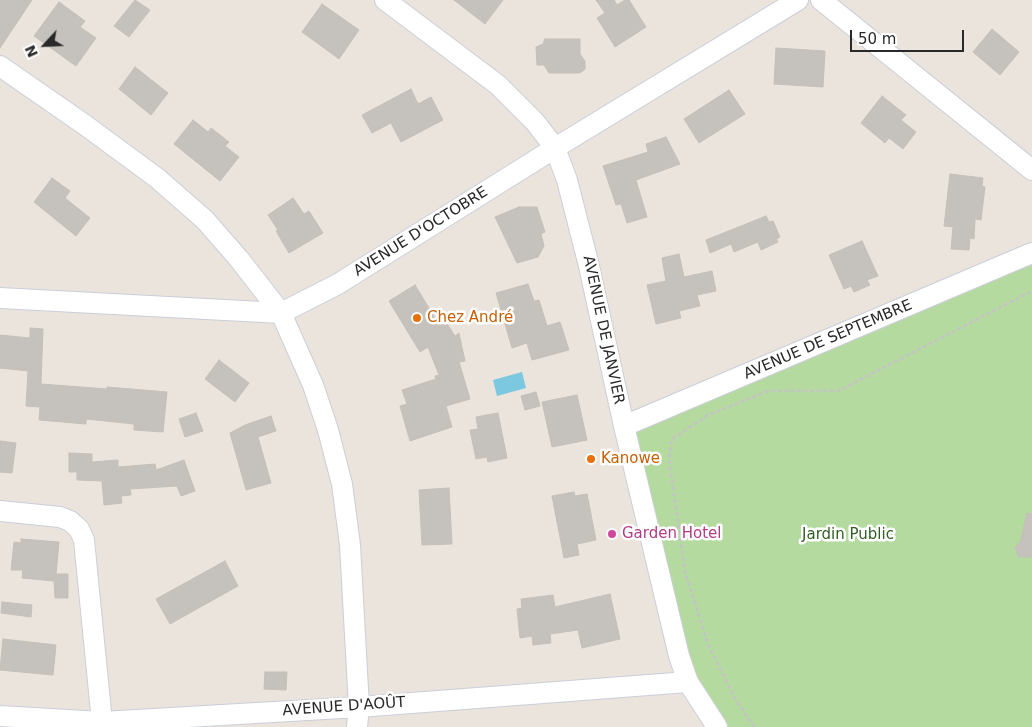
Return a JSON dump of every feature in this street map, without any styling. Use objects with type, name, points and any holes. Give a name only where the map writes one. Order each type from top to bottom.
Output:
[{"type":"street","name":"AVENUE DE JANVIER","points":[[385,0],[498,85],[535,122],[555,148],[567,180],[587,256],[624,426],[679,656],[688,682],[717,727]]},
{"type":"street","name":"AVENUE D'OCTOBRE","points":[[281,313],[338,284],[555,148],[798,0]]},
{"type":"street","points":[[821,0],[1032,170]]},
{"type":"street","points":[[0,66],[157,178],[205,220],[239,258],[281,313],[313,385],[328,430],[342,484],[350,545],[358,707],[357,727]]},
{"type":"street","name":"AVENUE DE SEPTEMBRE","points":[[624,426],[1032,253]]},
{"type":"street","points":[[0,298],[281,313]]},
{"type":"street","points":[[0,511],[60,517],[70,521],[79,529],[84,540],[102,722]]},
{"type":"street","name":"AVENUE D'AOÛT","points":[[0,716],[102,722],[358,707],[688,682]]},
{"type":"path","points":[[754,727],[734,697],[708,644],[685,572],[669,459],[672,439],[708,415],[768,390],[838,390],[1032,291]]},
{"type":"green space","name":"Jardin Public","points":[[1032,260],[1032,727],[727,727],[696,679],[632,427]]},
{"type":"water","points":[[522,372],[526,388],[497,396],[493,380]]},
{"type":"building","points":[[0,0],[32,0],[0,48]]},
{"type":"building","points":[[135,0],[150,10],[129,37],[114,26]]},
{"type":"building","points":[[454,0],[503,0],[485,24]]},
{"type":"building","points":[[596,0],[614,0],[617,5],[625,0],[629,0],[646,27],[615,47],[597,18],[605,13]]},
{"type":"building","points":[[59,2],[85,21],[80,27],[96,38],[76,66],[34,36]]},
{"type":"building","points":[[322,4],[359,30],[339,59],[302,32]]},
{"type":"building","points":[[992,29],[1019,52],[1000,75],[973,52]]},
{"type":"building","points":[[545,39],[580,39],[580,54],[585,61],[585,69],[580,73],[549,73],[544,65],[537,65],[536,47],[543,44]]},
{"type":"building","points":[[776,48],[825,51],[823,87],[774,84]]},
{"type":"building","points":[[135,67],[168,93],[151,115],[119,89]]},
{"type":"building","points":[[411,89],[418,104],[431,97],[443,120],[401,142],[391,123],[372,133],[362,115]]},
{"type":"building","points":[[729,90],[745,114],[699,143],[684,119]]},
{"type":"building","points":[[882,96],[906,115],[901,120],[916,132],[903,149],[889,138],[885,143],[861,123]]},
{"type":"building","points":[[193,120],[208,132],[211,128],[229,142],[225,146],[239,157],[220,181],[174,144]]},
{"type":"building","points":[[666,137],[680,164],[636,180],[647,217],[627,223],[621,204],[616,205],[603,166],[648,152],[646,144]]},
{"type":"building","points":[[950,174],[983,178],[982,186],[985,187],[981,220],[975,219],[974,239],[970,238],[969,250],[951,249],[953,227],[944,226]]},
{"type":"building","points":[[52,178],[70,191],[65,198],[90,218],[76,236],[34,202]]},
{"type":"building","points":[[293,198],[304,214],[309,211],[323,233],[289,253],[268,215]]},
{"type":"building","points":[[519,207],[537,207],[545,232],[541,234],[544,246],[538,257],[517,263],[495,217]]},
{"type":"building","points":[[766,216],[769,222],[773,221],[780,237],[776,239],[778,242],[761,250],[758,242],[734,252],[731,244],[710,253],[706,240]]},
{"type":"building","points":[[862,241],[878,276],[867,280],[870,285],[854,292],[851,286],[844,289],[829,255]]},
{"type":"building","points":[[679,254],[684,277],[712,271],[716,291],[697,295],[700,306],[679,311],[681,318],[656,324],[647,285],[666,281],[662,258]]},
{"type":"building","points":[[528,284],[534,301],[539,300],[547,326],[560,322],[569,350],[532,360],[527,343],[512,348],[496,293]]},
{"type":"building","points":[[415,285],[438,323],[444,319],[455,336],[459,333],[465,361],[459,362],[470,399],[446,406],[452,427],[410,441],[400,406],[407,404],[402,390],[436,379],[435,376],[439,375],[428,347],[420,352],[389,301]]},
{"type":"building","points":[[30,328],[43,329],[41,384],[167,392],[163,432],[134,430],[134,424],[86,419],[86,424],[39,420],[40,407],[26,406],[28,371],[0,368],[0,335],[30,338]]},
{"type":"building","points":[[219,360],[249,383],[235,402],[205,379]]},
{"type":"building","points":[[536,392],[540,406],[525,410],[521,396]]},
{"type":"building","points":[[577,395],[587,440],[552,447],[542,402]]},
{"type":"building","points":[[196,413],[203,431],[185,437],[179,419]]},
{"type":"building","points":[[498,413],[507,458],[488,462],[487,457],[476,459],[470,430],[478,429],[476,417]]},
{"type":"building","points":[[271,416],[276,431],[258,437],[271,483],[246,490],[230,433],[245,425]]},
{"type":"building","points":[[0,441],[16,443],[12,473],[0,472]]},
{"type":"building","points":[[69,453],[92,454],[92,462],[118,460],[118,467],[155,464],[156,470],[184,460],[195,491],[181,496],[177,486],[130,489],[131,495],[121,496],[122,503],[104,505],[102,481],[77,480],[77,472],[69,472]]},
{"type":"building","points":[[449,488],[452,544],[422,545],[419,490]]},
{"type":"building","points":[[574,492],[575,496],[587,494],[596,540],[577,544],[579,555],[564,558],[552,496]]},
{"type":"building","points":[[1027,513],[1032,514],[1032,557],[1019,557],[1015,548],[1021,540]]},
{"type":"building","points":[[21,539],[59,542],[56,574],[68,574],[68,598],[55,598],[54,581],[22,578],[23,570],[11,570],[14,542],[21,543]]},
{"type":"building","points":[[225,561],[238,586],[170,624],[156,599]]},
{"type":"building","points":[[610,594],[620,639],[582,648],[578,630],[550,634],[551,643],[533,645],[532,636],[520,638],[517,609],[522,608],[521,599],[553,595],[555,607]]},
{"type":"building","points":[[2,602],[32,605],[31,617],[1,613]]},
{"type":"building","points":[[3,639],[56,645],[53,675],[0,670]]},
{"type":"building","points":[[265,672],[287,672],[286,690],[264,689]]},
{"type":"place","name":"Chez André","points":[[417,318]]},
{"type":"place","name":"Kanowe","points":[[591,459]]},
{"type":"place","name":"Garden Hotel","points":[[612,534]]}]
